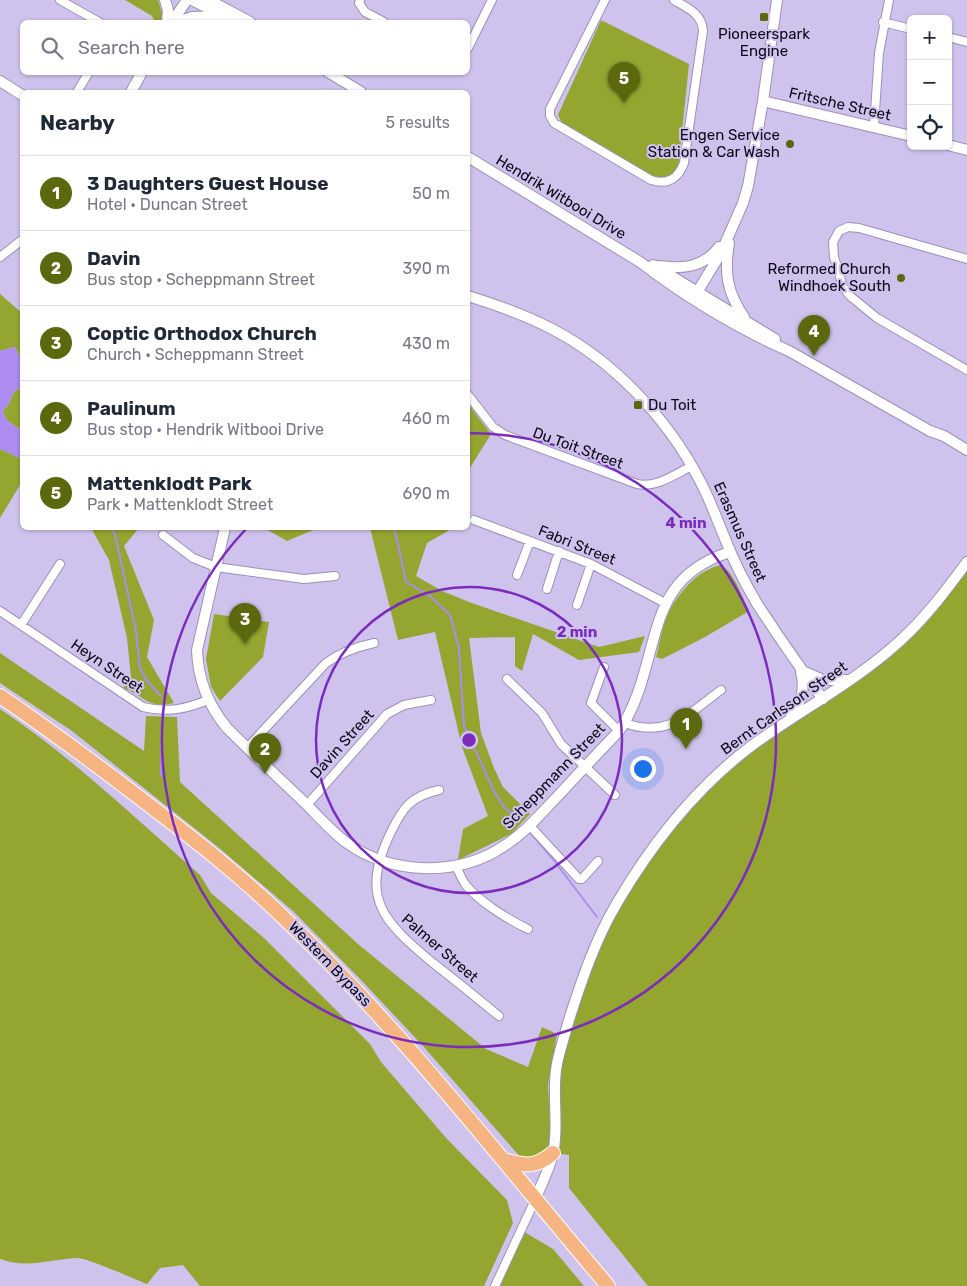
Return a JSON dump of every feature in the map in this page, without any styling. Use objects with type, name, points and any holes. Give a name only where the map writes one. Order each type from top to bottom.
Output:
[{"type":"highway","name":"Western Bypass","points":[[0,696],[107,772],[216,857],[283,916],[355,988],[420,1061],[608,1286]]},
{"type":"highway","points":[[503,1160],[523,1165],[535,1164],[554,1153]]},
{"type":"street","points":[[60,0],[95,20]]},
{"type":"street","points":[[165,0],[168,10],[167,20]]},
{"type":"street","points":[[173,20],[187,0]]},
{"type":"street","points":[[192,0],[230,20]]},
{"type":"street","points":[[209,0],[246,20]]},
{"type":"street","points":[[360,0],[359,4],[365,12],[380,20]]},
{"type":"street","points":[[470,44],[492,0]]},
{"type":"street","points":[[605,0],[550,109],[550,116],[554,123],[651,180],[666,183],[676,178],[684,163],[703,31],[703,23],[699,17],[693,11],[674,0]]},
{"type":"street","points":[[695,296],[721,253],[748,186],[763,101],[777,0]]},
{"type":"street","points":[[874,126],[877,70],[888,0]]},
{"type":"street","points":[[184,20],[192,17],[221,16]]},
{"type":"street","points":[[884,22],[907,28]]},
{"type":"street","points":[[952,38],[967,42]]},
{"type":"street","points":[[78,90],[87,75]]},
{"type":"street","points":[[132,90],[140,75]]},
{"type":"street","points":[[333,75],[358,90]]},
{"type":"street","points":[[0,81],[20,94]]},
{"type":"street","name":"Fritsche Street","points":[[763,101],[907,135]]},
{"type":"street","points":[[952,146],[967,150]]},
{"type":"street","name":"Hendrik Witbooi Drive","points":[[470,158],[768,341],[967,450]]},
{"type":"street","points":[[967,259],[859,228],[848,227],[839,231],[833,242],[837,273],[843,287],[850,296],[877,318],[967,370]]},
{"type":"street","points":[[655,266],[684,268],[703,262],[716,251],[730,232]]},
{"type":"street","points":[[730,232],[727,263],[728,284],[732,299],[746,320]]},
{"type":"street","points":[[0,257],[20,242]]},
{"type":"street","name":"Hendrik Witbooi Drive","points":[[640,262],[655,266],[695,296],[746,320],[771,336],[789,351]]},
{"type":"street","name":"Erasmus Street","points":[[470,297],[515,311],[570,340],[599,360],[650,408],[668,430],[692,466],[713,506],[730,552],[757,604],[823,699]]},
{"type":"street","name":"Du Toit Street","points":[[470,398],[493,427],[505,435],[637,484],[651,485],[692,466]]},
{"type":"street","name":"Hendrik Witbooi Drive","points":[[930,431],[941,441],[967,458]]},
{"type":"street","name":"Fabri Street","points":[[474,520],[592,564],[666,603]]},
{"type":"street","name":"Scheppmann Street","points":[[225,530],[197,650],[197,664],[208,700],[215,713],[226,728],[347,843],[380,860],[414,867],[437,868],[456,866],[489,854],[504,846],[530,826],[622,727],[645,673],[666,603],[682,579],[696,567],[715,556],[730,552]]},
{"type":"street","points":[[163,535],[193,558],[216,567],[304,579],[335,576]]},
{"type":"street","points":[[517,575],[530,541]]},
{"type":"street","points":[[547,588],[559,552]]},
{"type":"street","name":"Bernt Carlsson Street","points":[[535,1200],[554,1153],[556,1135],[556,1069],[572,1010],[598,940],[616,904],[640,868],[667,830],[723,770],[750,747],[850,680],[901,640],[920,621],[967,562]]},
{"type":"street","points":[[21,625],[60,564]]},
{"type":"street","points":[[577,605],[592,564]]},
{"type":"street","name":"Heyn Street","points":[[0,611],[144,707],[154,710],[178,710],[208,700]]},
{"type":"street","points":[[247,748],[326,663],[338,654],[352,648],[374,643]]},
{"type":"street","points":[[604,668],[591,703],[622,727],[653,728],[675,724],[721,690]]},
{"type":"street","points":[[800,668],[823,680],[850,680]]},
{"type":"street","points":[[788,722],[802,699],[804,682],[800,668]]},
{"type":"street","points":[[507,679],[542,713],[556,738],[615,795]]},
{"type":"street","name":"Davin Street","points":[[307,805],[387,714],[404,706],[431,700]]},
{"type":"street","name":"Palmer Street","points":[[438,790],[424,793],[409,803],[394,825],[380,860],[377,890],[379,901],[387,919],[395,930],[499,1016]]},
{"type":"street","points":[[530,826],[578,879],[582,879],[598,861]]},
{"type":"street","points":[[456,866],[465,884],[472,891],[503,916],[528,929]]},
{"type":"street","points":[[495,1286],[535,1200]]},
{"type":"green space","points":[[125,0],[158,0],[163,16],[161,20],[154,20],[152,16]]},
{"type":"green space","points":[[601,20],[689,64],[676,178],[654,178],[562,123],[558,115]]},
{"type":"green space","points":[[0,294],[20,311],[20,356],[15,347],[0,351]]},
{"type":"green space","points":[[20,388],[20,430],[7,420],[3,410]]},
{"type":"green space","points":[[470,407],[491,434],[470,468]]},
{"type":"green space","points":[[0,449],[20,458],[20,485],[0,518]]},
{"type":"green space","points":[[92,530],[137,530],[124,546],[154,620],[147,657],[174,703],[152,703],[123,688],[131,677],[127,638],[109,560]]},
{"type":"green space","points":[[268,530],[313,530],[287,541]]},
{"type":"green space","points":[[370,530],[450,530],[427,543],[416,576],[442,591],[469,602],[599,647],[645,636],[639,652],[579,660],[533,634],[522,671],[515,666],[515,637],[469,638],[481,733],[503,787],[530,814],[511,834],[458,860],[463,829],[488,816],[462,747],[435,632],[398,640]]},
{"type":"green space","points":[[967,562],[967,1286],[648,1286],[569,1188],[569,1155],[553,1153],[556,1069],[598,940],[640,868],[723,770],[901,640]]},
{"type":"green space","points":[[721,565],[734,579],[749,611],[705,637],[662,659],[656,657],[666,619],[675,601],[692,581],[713,567]]},
{"type":"green space","points":[[214,614],[269,622],[263,657],[220,701],[211,687],[206,659]]},
{"type":"green space","points":[[0,653],[144,751],[146,716],[177,717],[180,782],[358,944],[486,1049],[528,1067],[542,1027],[557,1034],[548,1085],[550,1149],[538,1159],[522,1159],[423,1046],[293,911],[218,847],[72,731],[0,683]]},
{"type":"green space","points":[[0,709],[78,768],[200,875],[211,893],[264,938],[370,1044],[381,1062],[447,1139],[507,1200],[513,1223],[484,1286],[200,1286],[183,1265],[160,1268],[147,1284],[83,1259],[20,1263],[0,1259]]},
{"type":"green space","points":[[521,1230],[553,1249],[584,1286],[495,1286]]},
{"type":"shaded area","points":[[15,347],[20,356],[20,388],[15,391],[3,410],[7,420],[20,430],[20,458],[0,449],[0,351]]},
{"type":"waterway","points":[[112,530],[115,534],[136,631],[140,668],[146,680],[161,696]]},
{"type":"waterway","points":[[394,530],[406,582],[430,596],[450,615],[459,648],[464,726],[495,793],[504,807],[517,818]]},
{"type":"waterway","points":[[161,776],[162,720]]},
{"type":"waterway","points":[[530,832],[597,917]]},
{"type":"place","name":"Pioneerspark Engine","points":[[764,17]]},
{"type":"place","name":"Mattenklodt Park","points":[[624,103]]},
{"type":"place","name":"Engen Service Station & Car Wash","points":[[790,144]]},
{"type":"place","name":"Reformed Church Windhoek South","points":[[901,278]]},
{"type":"place","name":"Paulinum","points":[[814,356]]},
{"type":"place","name":"Du Toit","points":[[638,405]]},
{"type":"place","name":"Coptic Orthodox Church","points":[[245,644]]},
{"type":"place","name":"3 Daughters Guest House","points":[[686,749]]},
{"type":"place","name":"Davin","points":[[265,774]]}]
